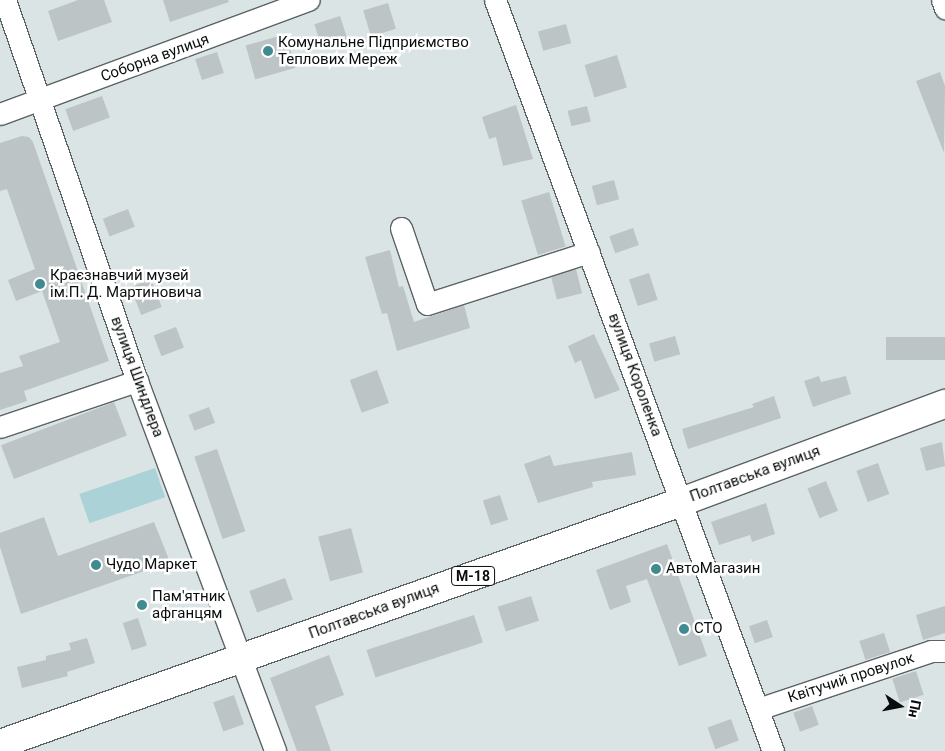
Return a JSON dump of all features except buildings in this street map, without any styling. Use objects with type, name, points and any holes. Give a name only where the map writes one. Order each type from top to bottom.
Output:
[{"type":"highway","name":"Полтавська вулиця","points":[[0,744],[681,502],[945,404]]},
{"type":"street","name":"вулиця Шиндлера","points":[[5,0],[138,381],[275,751]]},
{"type":"street","name":"Соборна вулиця","points":[[1,111],[39,101],[309,0]]},
{"type":"street","name":"вулиця Короленка","points":[[495,0],[590,252],[773,751]]},
{"type":"street","points":[[942,0],[945,8]]},
{"type":"street","points":[[401,228],[427,304],[590,252]]},
{"type":"street","points":[[0,427],[138,381]]},
{"type":"street","name":"Квітучий провулок","points":[[758,709],[931,651],[945,651]]},
{"type":"shaded area","points":[[155,468],[165,497],[89,523],[79,494]]},
{"type":"place","name":"Комунальне Підприємство Теплових Мереж","points":[[268,51]]},
{"type":"place","name":"Краєзнавчий музей ім.П. Д. Мартиновича","points":[[40,284]]},
{"type":"place","name":"Чудо Маркет","points":[[96,565]]},
{"type":"place","name":"АвтоМагазин","points":[[656,569]]},
{"type":"place","name":"Пам'ятник афганцям","points":[[142,605]]},
{"type":"place","name":"СТО","points":[[684,629]]}]
